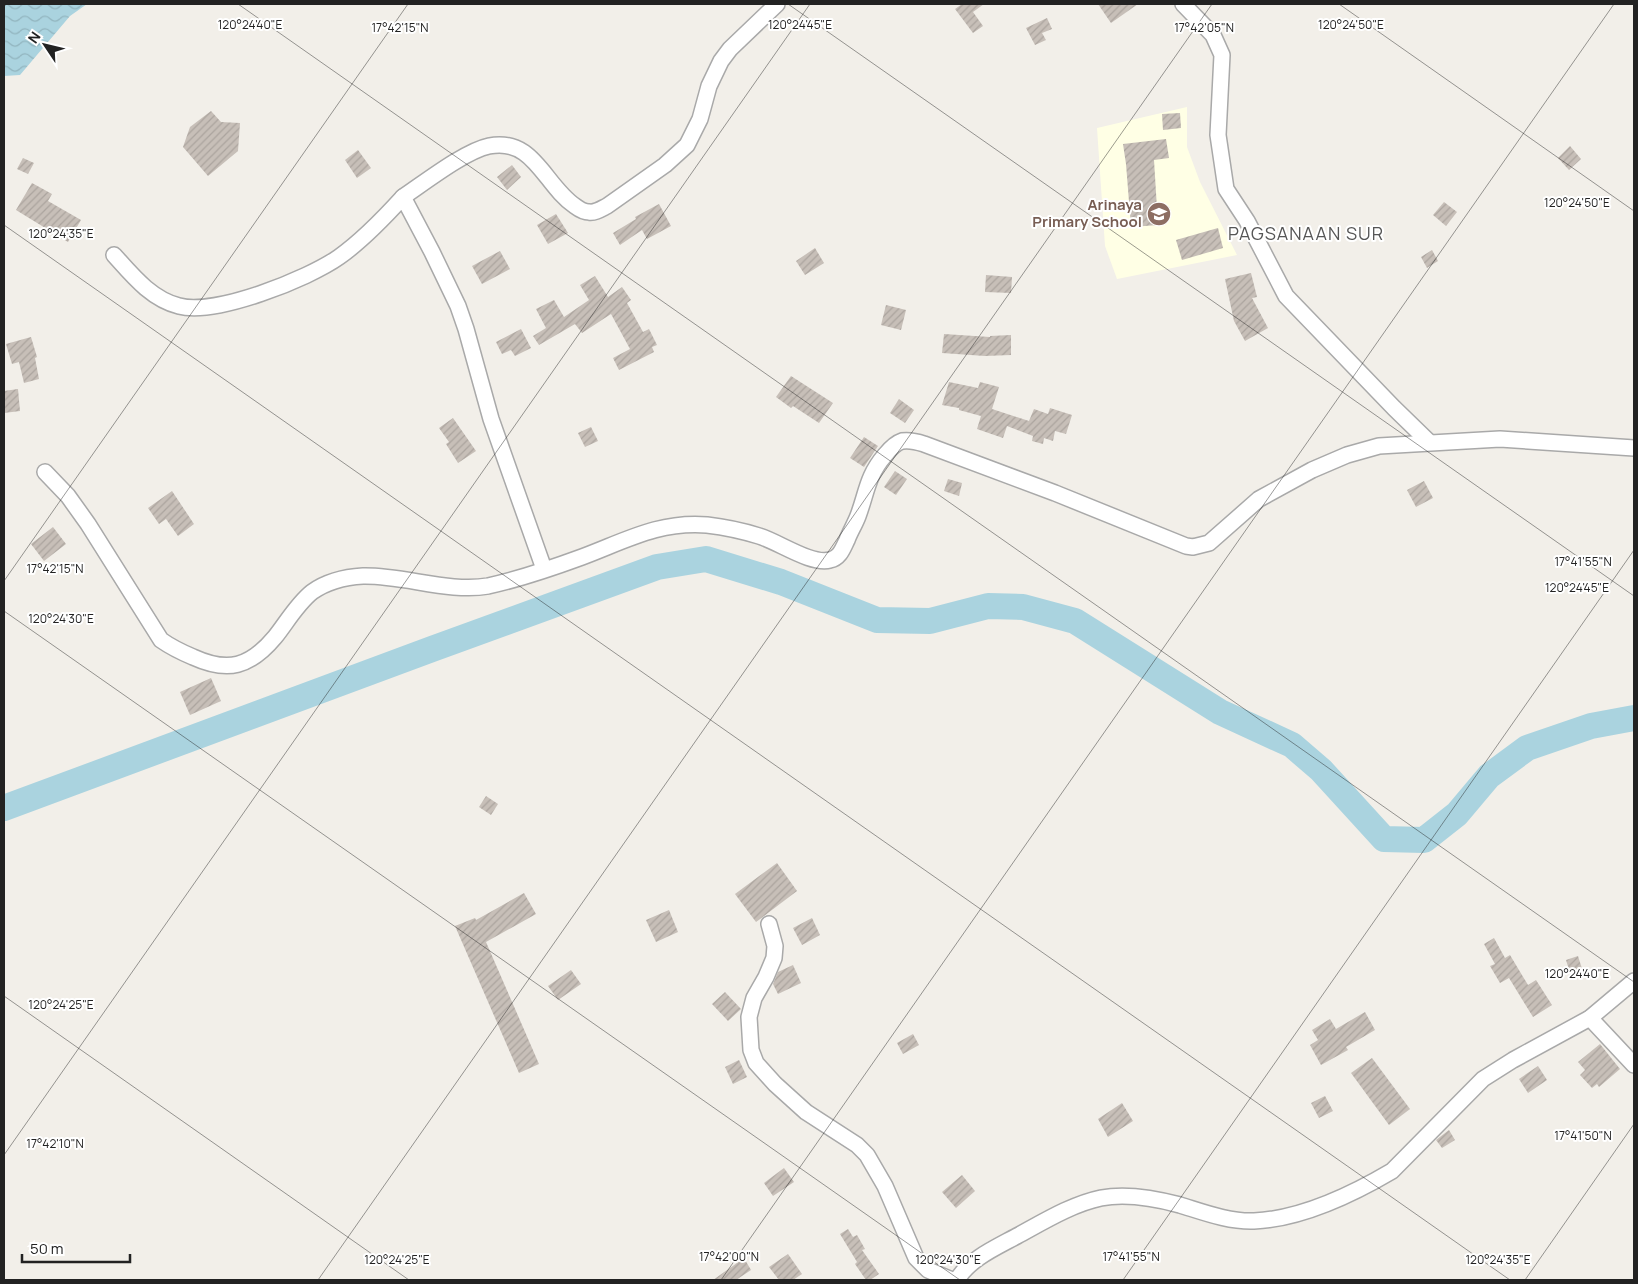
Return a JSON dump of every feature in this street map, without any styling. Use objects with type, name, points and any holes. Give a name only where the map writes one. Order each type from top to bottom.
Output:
[{"type":"street","points":[[114,255],[149,291],[162,299],[185,307],[210,307],[227,304],[293,281],[338,258],[357,244],[403,197],[464,157],[479,149],[490,146],[513,146],[529,156],[540,167],[558,192],[582,210],[596,211],[607,206],[687,146],[700,119],[715,71],[721,60],[777,4]]},
{"type":"street","points":[[1183,4],[1212,35],[1222,55],[1218,135],[1226,188],[1247,221],[1286,296],[1429,442]]},
{"type":"street","points":[[403,197],[458,306],[493,426],[544,570]]},
{"type":"street","points":[[45,472],[68,496],[88,524],[161,640],[171,648],[208,664],[222,667],[233,666],[250,660],[263,650],[312,592],[326,584],[360,576],[383,576],[465,587],[484,586],[544,570],[654,529],[675,525],[710,526],[758,536],[811,559],[833,560],[841,552],[858,515],[874,468],[890,449],[902,441],[931,446],[1186,546],[1193,547],[1209,543],[1259,499],[1312,470],[1347,455],[1379,446],[1500,439],[1634,448]]},
{"type":"street","points":[[769,924],[775,946],[774,958],[754,998],[749,1017],[751,1050],[756,1063],[775,1084],[806,1112],[858,1145],[867,1155],[885,1186],[916,1258],[928,1270],[952,1280]]},
{"type":"street","points":[[957,1280],[972,1263],[999,1246],[1056,1216],[1099,1199],[1118,1196],[1145,1197],[1237,1220],[1253,1221],[1292,1214],[1331,1201],[1392,1171],[1483,1079],[1590,1018],[1634,981]]},
{"type":"street","points":[[1590,1018],[1634,1065]]},
{"type":"shaded area","name":"Arinaya Primary School","points":[[1187,107],[1187,147],[1200,182],[1237,255],[1117,279],[1105,246],[1097,128]]},
{"type":"water","points":[[4,4],[87,4],[70,16],[20,75],[4,76]]},
{"type":"building","points":[[962,4],[984,4],[973,12],[983,26],[973,33],[955,9]]},
{"type":"building","points":[[1098,4],[1138,4],[1111,23]]},
{"type":"building","points":[[1047,18],[1052,29],[1042,33],[1046,40],[1035,45],[1026,28]]},
{"type":"building","points":[[211,111],[221,122],[240,123],[238,151],[208,176],[183,147],[190,127]]},
{"type":"building","points":[[1180,113],[1181,128],[1163,130],[1162,114]]},
{"type":"building","points":[[1166,139],[1169,158],[1154,160],[1158,225],[1131,227],[1123,144]]},
{"type":"building","points":[[1570,146],[1581,159],[1569,170],[1558,158]]},
{"type":"building","points":[[358,150],[371,168],[357,178],[345,160]]},
{"type":"building","points":[[23,158],[34,163],[28,174],[17,169]]},
{"type":"building","points":[[512,165],[521,177],[507,190],[497,177]]},
{"type":"building","points":[[32,183],[52,194],[48,201],[81,220],[68,242],[16,210]]},
{"type":"building","points":[[1444,202],[1457,212],[1446,226],[1433,215]]},
{"type":"building","points":[[659,204],[671,226],[647,239],[642,230],[620,245],[613,233],[636,219],[635,217]]},
{"type":"building","points":[[556,214],[568,233],[548,244],[537,225]]},
{"type":"building","points":[[1218,228],[1223,248],[1182,260],[1176,240]]},
{"type":"building","points":[[815,248],[824,263],[805,275],[796,261]]},
{"type":"building","points":[[1432,250],[1438,261],[1427,268],[1421,257]]},
{"type":"building","points":[[500,251],[510,269],[482,284],[472,266]]},
{"type":"building","points":[[1251,273],[1257,297],[1252,298],[1268,328],[1245,341],[1234,321],[1225,279]]},
{"type":"building","points":[[986,275],[1012,277],[1011,293],[985,292]]},
{"type":"building","points":[[595,276],[608,297],[622,287],[631,300],[627,303],[643,332],[649,329],[657,345],[652,347],[654,352],[619,370],[613,358],[630,349],[611,314],[582,333],[575,324],[539,345],[533,336],[546,328],[536,309],[554,300],[564,317],[589,300],[580,285]]},
{"type":"building","points":[[886,305],[906,310],[901,330],[881,325]]},
{"type":"building","points":[[521,329],[531,348],[515,356],[511,350],[502,354],[496,342]]},
{"type":"building","points":[[944,334],[990,337],[1011,335],[1011,355],[985,356],[942,353]]},
{"type":"building","points":[[31,337],[37,357],[35,358],[39,379],[24,383],[19,362],[12,364],[6,344]]},
{"type":"building","points":[[791,376],[833,403],[819,423],[793,406],[791,408],[776,397]]},
{"type":"building","points":[[949,382],[978,388],[980,382],[999,387],[992,409],[1029,421],[1034,409],[1048,414],[1050,408],[1072,415],[1066,434],[1055,431],[1053,441],[1044,438],[1043,444],[1032,441],[1033,436],[1007,426],[1003,438],[977,429],[981,416],[959,410],[959,408],[942,405]]},
{"type":"building","points":[[18,389],[20,411],[4,413],[4,391]]},
{"type":"building","points":[[899,399],[914,410],[905,423],[890,413]]},
{"type":"building","points":[[453,418],[476,451],[458,463],[446,444],[449,442],[439,428]]},
{"type":"building","points":[[591,427],[598,441],[585,447],[578,433]]},
{"type":"building","points":[[864,437],[878,446],[864,467],[850,458]]},
{"type":"building","points":[[895,471],[907,479],[896,495],[884,487]]},
{"type":"building","points":[[948,479],[962,483],[959,496],[944,491]]},
{"type":"building","points":[[1424,481],[1433,498],[1416,507],[1407,490]]},
{"type":"building","points":[[172,491],[194,524],[178,536],[166,519],[159,524],[148,508]]},
{"type":"building","points":[[53,527],[66,544],[44,561],[31,544]]},
{"type":"building","points":[[211,678],[221,701],[190,715],[180,692]]},
{"type":"building","points":[[486,796],[498,804],[491,815],[479,807]]},
{"type":"building","points":[[777,863],[797,891],[756,922],[735,894]]},
{"type":"building","points":[[524,893],[536,914],[486,942],[539,1064],[519,1073],[455,926],[475,918],[476,920]]},
{"type":"building","points":[[669,910],[678,932],[656,942],[646,920]]},
{"type":"building","points":[[812,918],[820,935],[802,945],[793,928]]},
{"type":"building","points":[[1494,938],[1505,958],[1510,955],[1528,985],[1536,980],[1552,1005],[1533,1017],[1509,978],[1500,983],[1490,966],[1495,964],[1484,944]]},
{"type":"building","points":[[1578,956],[1584,975],[1572,979],[1566,960]]},
{"type":"building","points":[[793,965],[801,983],[778,994],[773,984],[778,972]]},
{"type":"building","points":[[571,970],[581,984],[558,1000],[548,986]]},
{"type":"building","points":[[725,992],[741,1009],[728,1021],[712,1004]]},
{"type":"building","points":[[1365,1012],[1375,1030],[1346,1047],[1348,1050],[1321,1065],[1310,1045],[1318,1040],[1312,1030],[1330,1019],[1336,1029]]},
{"type":"building","points":[[913,1034],[919,1045],[903,1054],[897,1043]]},
{"type":"building","points":[[1600,1044],[1620,1069],[1599,1087],[1597,1084],[1592,1088],[1580,1075],[1585,1070],[1578,1062]]},
{"type":"building","points":[[1372,1058],[1410,1109],[1389,1125],[1351,1073]]},
{"type":"building","points":[[739,1060],[747,1077],[733,1084],[725,1067]]},
{"type":"building","points":[[1538,1066],[1547,1080],[1528,1093],[1519,1079]]},
{"type":"building","points":[[1325,1096],[1333,1111],[1319,1118],[1311,1103]]},
{"type":"building","points":[[1122,1103],[1133,1121],[1108,1137],[1098,1119]]},
{"type":"building","points":[[1449,1130],[1455,1140],[1442,1148],[1436,1140]]},
{"type":"building","points":[[784,1168],[794,1182],[773,1196],[764,1183]]},
{"type":"building","points":[[962,1175],[975,1191],[956,1208],[942,1192]]},
{"type":"building","points":[[848,1229],[853,1237],[857,1235],[865,1249],[862,1250],[879,1274],[870,1280],[866,1280],[855,1264],[857,1262],[840,1234]]},
{"type":"building","points":[[788,1254],[802,1274],[793,1280],[779,1280],[769,1267]]},
{"type":"building","points":[[744,1258],[751,1270],[736,1280],[713,1280]]},
{"type":"waterway","points":[[4,808],[657,567],[706,559],[781,582],[877,620],[930,621],[988,606],[1023,607],[1075,621],[1220,712],[1292,745],[1321,770],[1384,839],[1424,840],[1457,814],[1489,776],[1527,748],[1591,726],[1634,718]]},
{"type":"place","name":"Arinaya Primary School","points":[[1159,214]]},
{"type":"district","name":"PAGSANAAN SUR","points":[[1306,234]]}]
